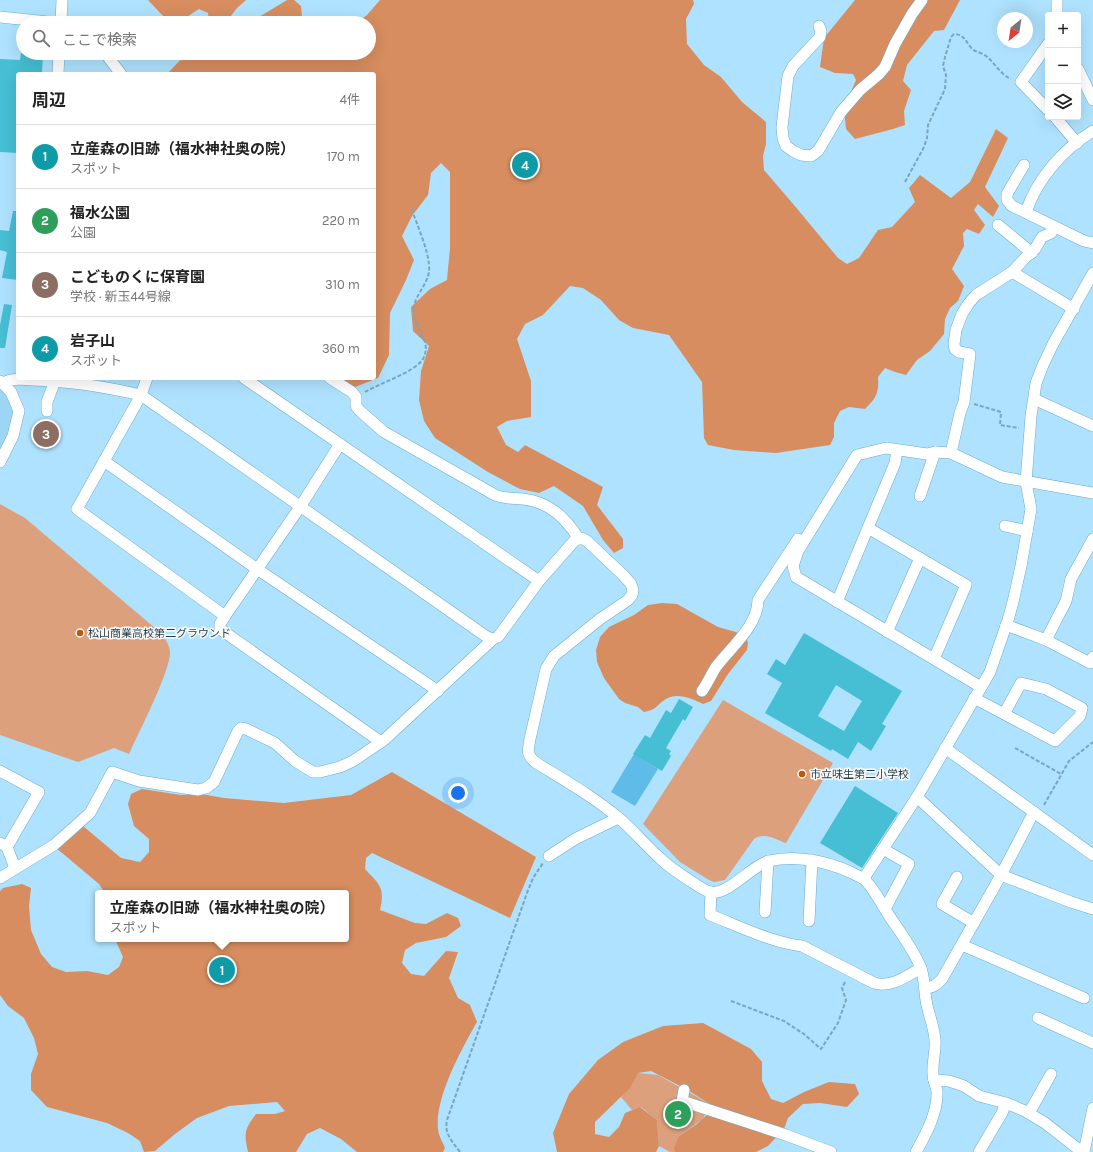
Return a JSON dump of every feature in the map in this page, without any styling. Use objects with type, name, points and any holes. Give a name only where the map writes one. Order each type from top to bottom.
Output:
[{"type":"street","points":[[61,16],[62,0]]},
{"type":"street","points":[[819,26],[821,31],[820,37],[793,66],[788,76],[782,126],[783,138],[786,146],[801,155],[811,156],[818,152],[841,112],[860,90],[880,74],[912,14],[922,0]]},
{"type":"street","points":[[1057,0],[1057,12]]},
{"type":"street","points":[[0,16],[16,18]]},
{"type":"street","points":[[1045,48],[1021,82],[1045,107]]},
{"type":"street","points":[[58,72],[59,60]]},
{"type":"street","points":[[110,60],[119,72]]},
{"type":"street","points":[[1081,75],[1093,100]]},
{"type":"street","points":[[1058,120],[1077,143]]},
{"type":"street","points":[[1026,212],[1030,199],[1053,165],[1077,143],[1093,131]]},
{"type":"street","points":[[1024,165],[1007,194],[1007,200],[1012,206],[1093,244]]},
{"type":"street","points":[[998,225],[1032,253]]},
{"type":"street","points":[[951,453],[964,402],[970,354],[959,352],[955,349],[954,344],[956,330],[962,314],[976,295],[1012,272],[1032,253],[1042,237],[1051,233],[1055,227]]},
{"type":"street","points":[[1012,272],[1074,309]]},
{"type":"street","points":[[864,878],[917,797],[990,672],[1006,625],[1019,573],[1027,531],[1030,509],[1026,482],[1036,383],[1043,364],[1093,273]]},
{"type":"street","points":[[1,382],[16,379]]},
{"type":"street","points":[[47,411],[47,402],[55,380]]},
{"type":"street","points":[[61,380],[141,395],[487,637],[493,639]]},
{"type":"street","points":[[147,380],[141,395],[77,509],[225,616]]},
{"type":"street","points":[[247,380],[539,582]]},
{"type":"street","points":[[333,380],[352,392],[356,397],[356,406],[384,432],[495,495],[508,499],[522,499],[547,505],[558,513],[573,528],[579,539]]},
{"type":"street","points":[[0,462],[13,436],[18,410],[12,392],[1,382]]},
{"type":"street","points":[[1034,399],[1093,426]]},
{"type":"street","points":[[340,444],[300,506],[225,616],[220,624],[220,629],[381,742]]},
{"type":"street","points":[[981,687],[796,578],[793,566],[795,559],[811,530],[858,455],[886,448],[927,454],[935,452],[951,453],[1002,477],[1093,493]]},
{"type":"street","points":[[837,602],[895,463],[897,450]]},
{"type":"street","points":[[920,496],[935,452]]},
{"type":"street","points":[[104,462],[257,569],[438,692]]},
{"type":"street","points":[[1005,526],[1027,531]]},
{"type":"street","points":[[868,528],[966,585],[934,659]]},
{"type":"street","points":[[702,691],[716,668],[735,646],[751,622],[758,609],[758,600],[799,536],[804,532],[811,530]]},
{"type":"street","points":[[0,878],[54,845],[90,813],[112,772],[138,782],[198,790],[206,788],[214,782],[238,731],[241,728],[275,743],[295,761],[313,772],[320,772],[340,767],[353,761],[381,742],[438,692],[493,639],[498,637],[539,582],[575,540],[581,538],[587,541],[623,575],[631,584],[633,590],[632,595],[628,600],[600,619],[554,656],[549,662],[546,669],[528,749],[529,756],[535,762],[580,789],[618,818],[674,870],[711,892],[720,891],[731,886],[757,866],[768,861],[799,858],[812,860],[842,869],[864,878],[914,952],[921,968],[926,1000],[935,1037],[936,1051],[933,1074],[937,1090],[934,1112],[924,1138],[916,1152]]},
{"type":"street","points":[[1046,640],[1066,601],[1071,579],[1093,539]]},
{"type":"street","points":[[887,632],[920,558]]},
{"type":"street","points":[[1006,625],[1046,640],[1090,663],[1093,657]]},
{"type":"street","points":[[974,698],[1004,714],[1055,741],[1080,716],[1082,708],[1046,689],[1021,683],[1004,714]]},
{"type":"street","points":[[945,748],[1093,855]]},
{"type":"street","points":[[0,771],[39,792],[4,845],[16,868]]},
{"type":"street","points":[[917,797],[1001,876],[1093,909]]},
{"type":"street","points":[[925,988],[935,986],[942,979],[1036,814]]},
{"type":"street","points":[[549,856],[575,839],[618,818]]},
{"type":"street","points":[[883,849],[909,864],[884,909]]},
{"type":"street","points":[[809,920],[812,860]]},
{"type":"street","points":[[765,912],[768,861]]},
{"type":"street","points":[[957,877],[942,904],[974,923]]},
{"type":"street","points":[[711,892],[710,914],[768,937],[802,946],[874,983],[883,985],[889,984],[921,968]]},
{"type":"street","points":[[962,945],[1084,998]]},
{"type":"street","points":[[1038,1018],[1093,1043]]},
{"type":"street","points":[[1029,1113],[1051,1074]]},
{"type":"street","points":[[934,1080],[949,1081],[964,1086],[979,1096],[1006,1103],[1029,1113],[1045,1123],[1083,1152],[1093,1108]]},
{"type":"street","points":[[684,1090],[682,1101],[786,1135],[831,1152]]},
{"type":"street","points":[[979,1152],[1006,1103]]},
{"type":"path","points":[[905,182],[924,147],[927,138],[928,125],[944,89],[946,75],[943,66],[951,37],[954,34],[958,34],[964,38],[973,50],[988,57],[1007,77],[1021,82]]},
{"type":"path","points":[[356,397],[418,365],[426,352],[424,336],[414,316],[414,309],[429,271],[429,258],[411,207]]},
{"type":"path","points":[[964,402],[1002,412],[1000,425],[1030,431]]},
{"type":"path","points":[[1036,814],[1069,761],[1093,742]]},
{"type":"path","points":[[1015,748],[1061,774]]},
{"type":"path","points":[[460,1152],[447,1135],[447,1120],[526,893],[536,873],[549,856]]},
{"type":"path","points":[[730,1001],[784,1021],[804,1034],[821,1049],[838,1023],[846,1000],[842,988],[850,971]]},
{"type":"shaded area","points":[[148,0],[246,0],[231,16],[208,16],[208,13],[199,9],[188,16],[163,16]]},
{"type":"shaded area","points":[[287,0],[294,0],[301,6],[302,16],[261,16]]},
{"type":"shaded area","points":[[380,0],[693,0],[694,4],[686,19],[687,44],[704,65],[721,77],[742,102],[766,122],[766,144],[763,156],[764,170],[838,258],[847,264],[859,258],[878,230],[892,227],[915,202],[909,188],[920,175],[951,198],[970,182],[996,129],[1008,138],[985,187],[999,206],[993,217],[978,204],[974,210],[985,225],[979,234],[967,229],[963,233],[964,246],[952,269],[964,286],[958,301],[950,308],[945,319],[944,334],[930,351],[917,360],[906,375],[885,368],[878,377],[878,388],[876,395],[865,409],[849,407],[840,411],[834,423],[834,437],[830,445],[776,453],[734,450],[708,445],[704,438],[702,382],[669,335],[633,328],[619,320],[601,300],[583,288],[570,286],[543,315],[525,324],[517,339],[531,381],[531,417],[507,421],[497,427],[506,445],[518,452],[525,445],[603,487],[597,505],[623,539],[623,548],[614,553],[603,540],[583,506],[554,486],[539,493],[520,489],[488,472],[435,438],[424,421],[419,400],[421,371],[429,346],[413,331],[411,307],[430,289],[447,280],[450,248],[450,172],[441,163],[431,173],[428,195],[412,216],[402,236],[414,260],[390,313],[389,355],[378,378],[376,379],[376,72],[169,72],[180,60],[376,60],[376,16],[366,16]]},
{"type":"shaded area","points":[[855,0],[960,0],[944,30],[934,31],[907,65],[903,81],[911,90],[904,111],[905,125],[855,139],[846,129],[844,108],[856,80],[853,74],[835,73],[820,67],[824,38]]},
{"type":"shaded area","points":[[343,380],[373,380],[355,387]]},
{"type":"shaded area","points":[[0,389],[7,396],[14,412],[14,422],[0,451]]},
{"type":"shaded area","name":"松山商業高校第二グラウンド","points":[[0,504],[25,518],[155,628],[168,644],[170,651],[166,671],[154,701],[129,754],[114,748],[78,762],[0,735]]},
{"type":"shaded area","points":[[662,603],[677,604],[718,627],[736,632],[747,640],[747,650],[728,674],[711,701],[703,704],[683,696],[673,696],[663,701],[653,709],[644,712],[638,707],[625,703],[619,699],[604,678],[597,662],[596,650],[600,637],[609,627],[634,615],[648,605]]},
{"type":"shaded area","points":[[723,700],[833,763],[786,843],[766,836],[754,839],[725,880],[714,882],[680,862],[643,824]]},
{"type":"shaded area","points":[[634,754],[658,769],[635,806],[611,792]]},
{"type":"shaded area","points":[[392,772],[536,857],[510,918],[372,853],[366,858],[365,869],[380,887],[382,896],[380,910],[415,923],[426,924],[447,913],[458,918],[461,926],[446,937],[416,943],[405,950],[402,963],[411,974],[424,976],[446,951],[458,952],[449,978],[458,998],[470,1005],[477,1022],[449,1076],[439,1108],[439,1134],[445,1148],[443,1152],[357,1152],[341,1139],[320,1128],[307,1134],[296,1152],[248,1152],[246,1132],[249,1124],[256,1114],[275,1114],[285,1111],[277,1102],[229,1106],[197,1118],[155,1151],[144,1152],[140,1141],[128,1133],[107,1123],[47,1107],[31,1090],[31,1074],[38,1054],[34,1038],[24,1018],[8,1006],[0,995],[0,891],[3,888],[22,884],[31,888],[29,906],[31,930],[41,954],[52,967],[66,972],[87,971],[108,975],[119,967],[123,957],[116,942],[349,942],[349,890],[103,890],[99,884],[55,847],[83,826],[121,858],[140,862],[149,852],[149,839],[134,826],[128,804],[131,794],[142,789],[181,795],[201,794],[224,798],[284,803],[351,795]]},
{"type":"shaded area","points":[[703,1023],[751,1049],[762,1062],[762,1081],[771,1099],[783,1103],[804,1092],[829,1082],[855,1084],[859,1094],[847,1107],[820,1103],[803,1104],[788,1118],[784,1129],[768,1146],[756,1152],[675,1152],[674,1148],[679,1136],[697,1124],[709,1113],[710,1104],[686,1089],[651,1071],[638,1073],[630,1088],[595,1122],[595,1134],[609,1137],[619,1127],[625,1113],[640,1107],[657,1120],[659,1146],[656,1152],[557,1152],[553,1133],[569,1094],[598,1060],[623,1042],[663,1026]]},
{"type":"shaded area","points":[[638,1073],[658,1075],[710,1104],[703,1119],[679,1136],[677,1152],[670,1152],[659,1146],[657,1120],[641,1107],[632,1110],[621,1097]]},
{"type":"building","points":[[0,59],[43,60],[42,72],[16,72],[16,153],[0,152]]},
{"type":"building","points":[[13,211],[16,211],[16,280],[2,278],[7,252],[0,250],[0,230],[9,231]]},
{"type":"building","points":[[4,304],[12,305],[5,348],[0,348],[0,325]]},
{"type":"building","points":[[804,633],[902,691],[882,724],[886,726],[871,751],[858,742],[848,759],[832,749],[831,751],[765,713],[782,683],[767,674],[776,659],[785,665]],"holes":[[[836,685],[862,701],[844,731],[818,716]]]},
{"type":"building","points":[[679,699],[693,707],[685,721],[683,719],[666,748],[671,751],[669,754],[671,756],[662,771],[633,754],[645,735],[650,738],[666,710],[671,713]]},
{"type":"building","points":[[855,786],[898,813],[862,868],[820,843]]},
{"type":"place","name":"岩子山","points":[[525,165]]},
{"type":"place","name":"こどものくに保育園","points":[[46,434]]},
{"type":"place","name":"松山商業高校第二グラウンド","points":[[80,633]]},
{"type":"place","name":"市立味生第二小学校","points":[[802,774]]},
{"type":"place","name":"立産森の旧跡（福水神社奥の院）","points":[[222,970]]},
{"type":"place","name":"福水公園","points":[[678,1114]]}]
